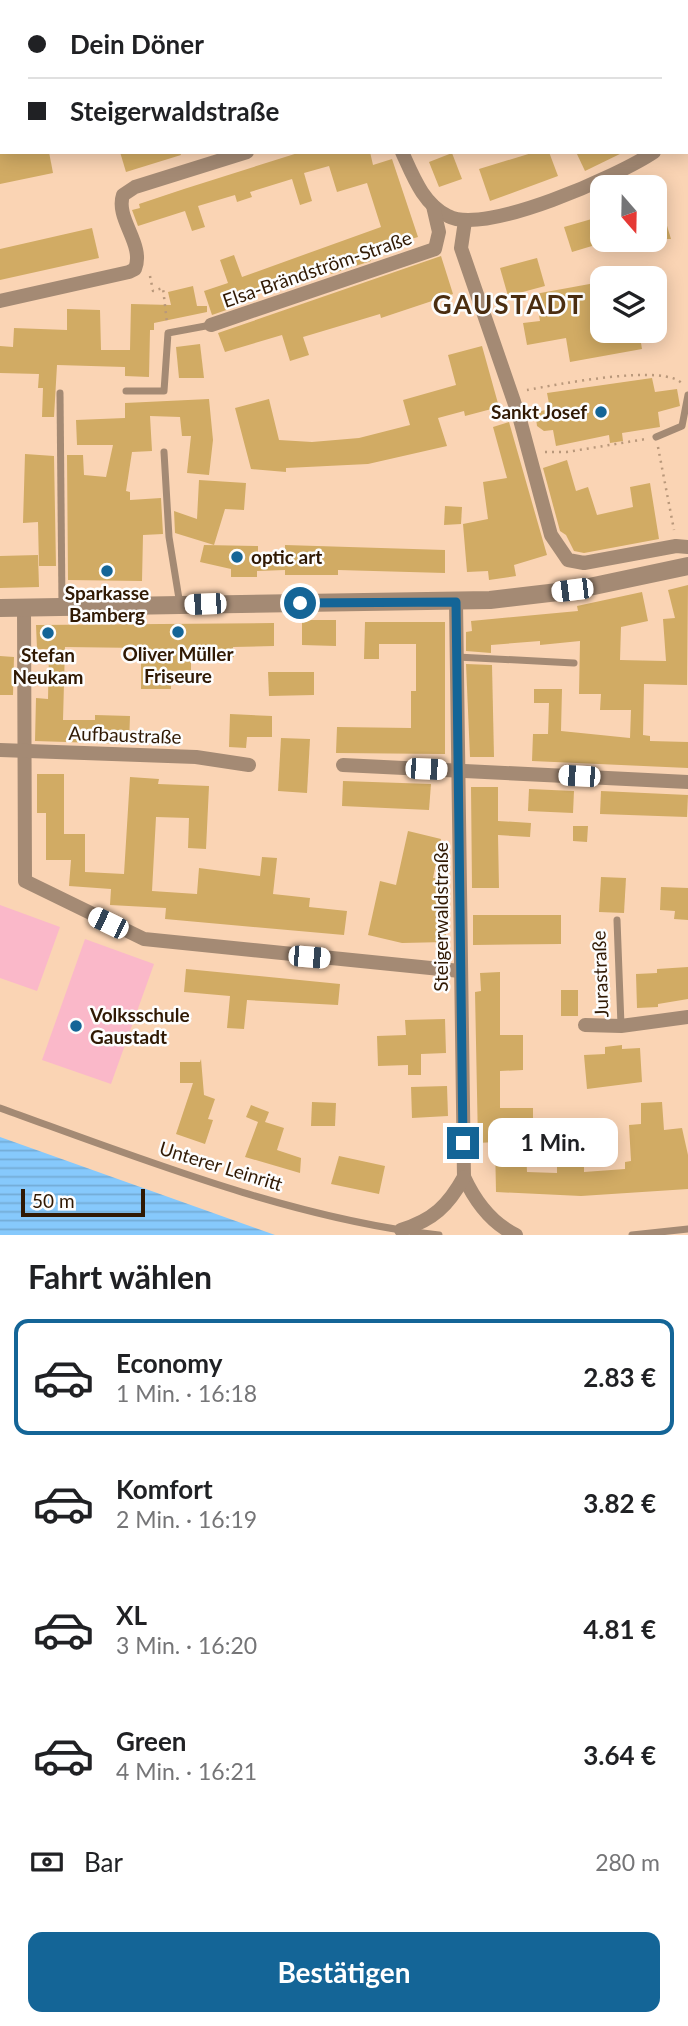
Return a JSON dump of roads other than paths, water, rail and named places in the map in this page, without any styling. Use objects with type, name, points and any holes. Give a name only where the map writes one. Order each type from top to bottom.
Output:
[{"type":"street","points":[[0,301],[135,269],[138,258],[121,205],[122,195],[135,187],[241,154]]},
{"type":"street","points":[[403,154],[416,183],[433,206],[448,216],[465,221],[485,220],[553,199],[650,154]]},
{"type":"street","name":"Elsa-Brändström-Straße","points":[[433,206],[439,232],[435,249]]},
{"type":"street","points":[[465,221],[460,240],[530,453],[551,535],[571,562],[606,561],[682,547]]},
{"type":"street","name":"Elsa-Brändström-Straße","points":[[211,325],[460,240]]},
{"type":"street","points":[[0,608],[456,602],[575,590],[688,566]]},
{"type":"street","name":"Steigerwaldstraße","points":[[456,602],[464,1177],[483,1209],[495,1222],[516,1235]]},
{"type":"street","points":[[23,608],[25,881],[144,939],[460,971]]},
{"type":"street","name":"Aufbaustraße","points":[[0,751],[196,757],[249,765]]},
{"type":"street","points":[[343,765],[688,782]]},
{"type":"street","name":"Jurastraße","points":[[585,1025],[621,1026],[688,1017]]},
{"type":"street","points":[[401,1230],[419,1224],[441,1210],[449,1203],[464,1177]]},
{"type":"lane","points":[[126,391],[164,391],[168,333],[211,325]]},
{"type":"lane","points":[[60,393],[62,607]]},
{"type":"lane","points":[[656,437],[682,426],[688,409],[687,395]]},
{"type":"lane","points":[[164,453],[169,537],[180,605]]},
{"type":"lane","points":[[457,657],[574,663]]},
{"type":"lane","name":"Jurastraße","points":[[617,920],[621,1026]]},
{"type":"lane","name":"Unterer Leinritt","points":[[0,1108],[176,1170],[288,1204],[401,1230],[439,1235]]},
{"type":"lane","points":[[632,1235],[688,1230]]},
{"type":"water","points":[[0,1137],[275,1235],[0,1235]]},
{"type":"place","name":"Sankt Josef","points":[[601,412]]},
{"type":"place","name":"optic art","points":[[237,557]]},
{"type":"place","name":"Sparkasse Bamberg","points":[[107,571]]},
{"type":"place","name":"Oliver Müller Friseure","points":[[178,632]]},
{"type":"place","name":"Stefan Neukam","points":[[48,633]]},
{"type":"place","name":"Volksschule Gaustadt","points":[[76,1026]]},
{"type":"district","name":"GAUSTADT","points":[[509,305]]}]
